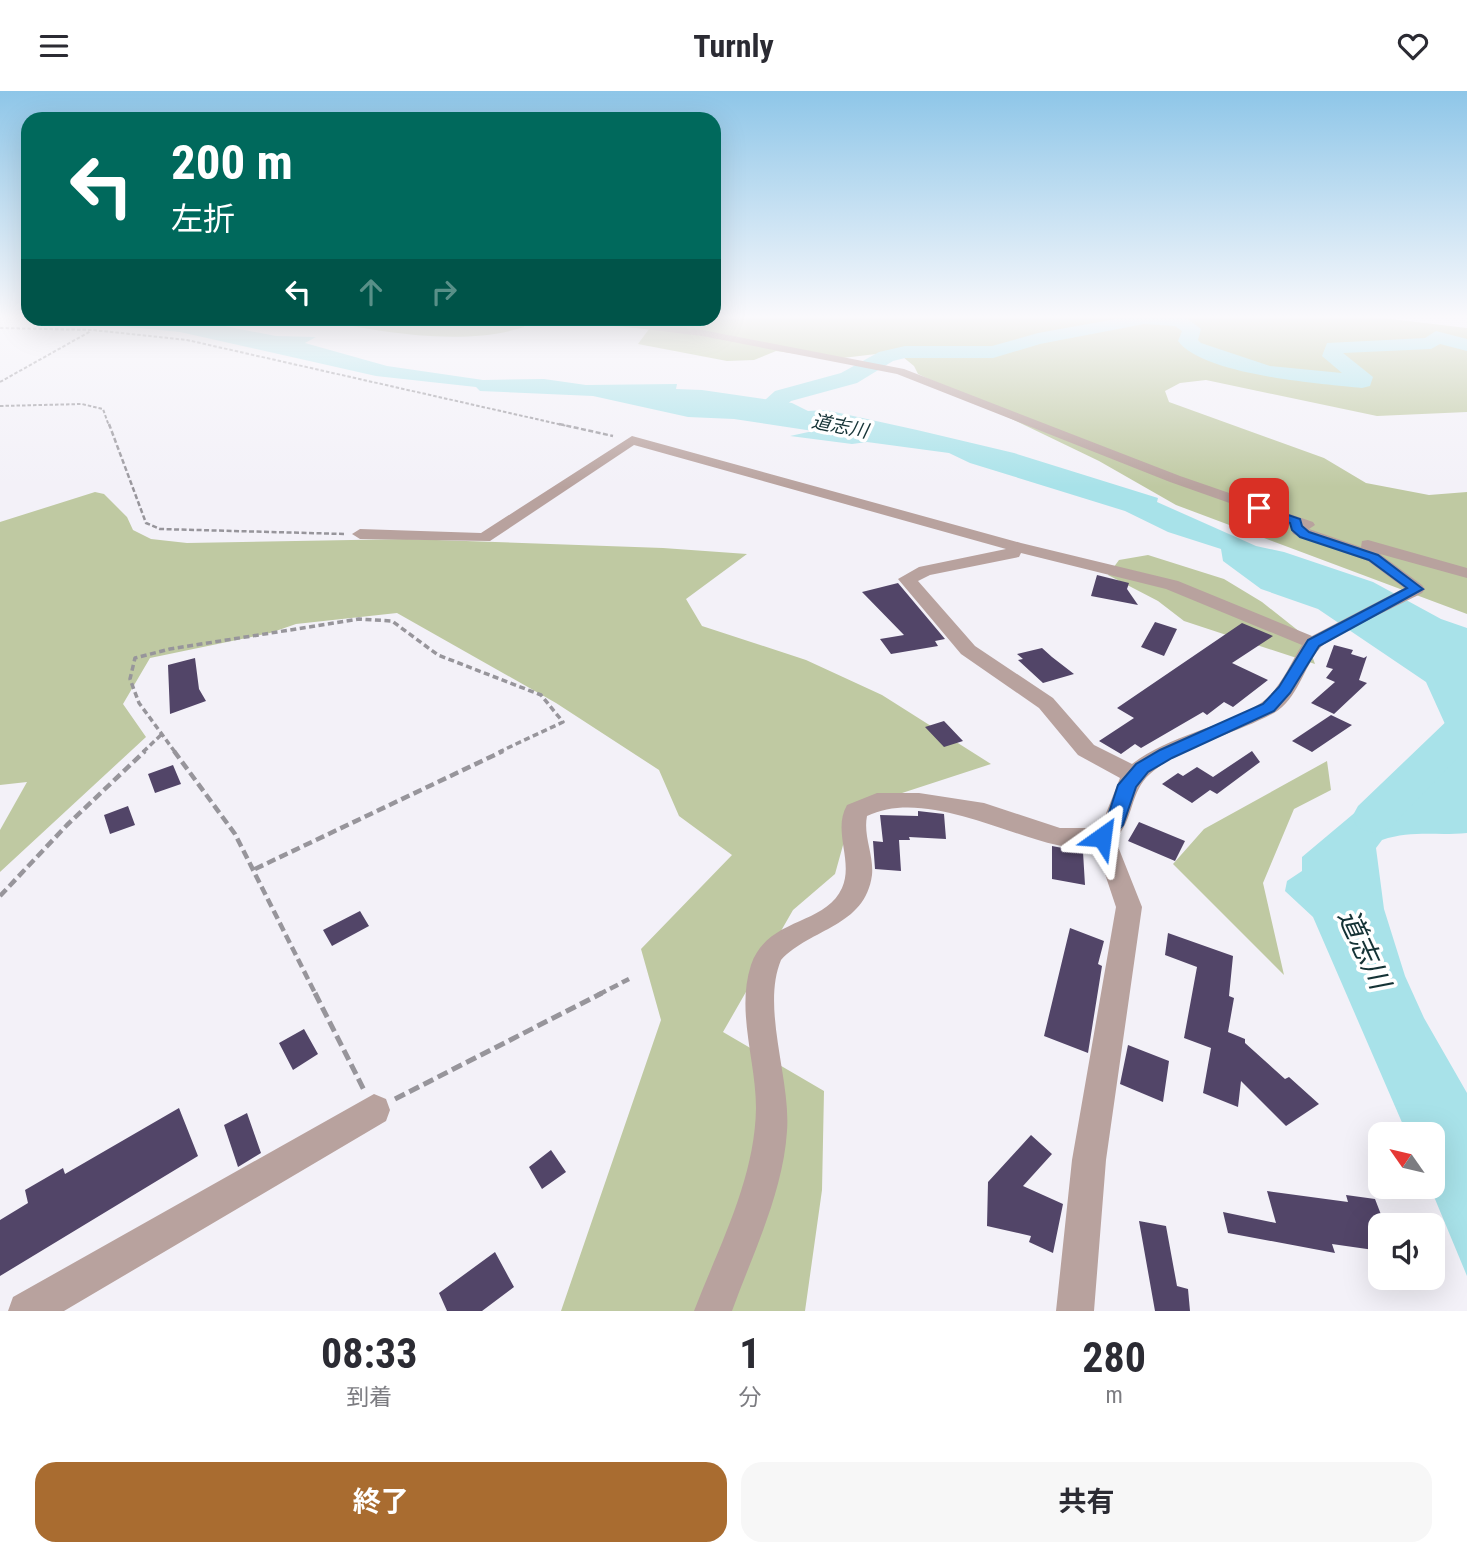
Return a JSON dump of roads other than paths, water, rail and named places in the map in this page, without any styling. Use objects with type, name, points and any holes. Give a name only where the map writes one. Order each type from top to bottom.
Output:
[{"type":"street","points":[[908,374],[942,385],[1165,475],[1296,521],[1467,573]]},
{"type":"street","points":[[360,534],[484,538],[632,440],[1016,547],[1172,585],[1321,639]]},
{"type":"street","points":[[713,1311],[762,1173],[771,1137],[770,1079],[760,1014],[765,963],[770,951],[826,921],[849,900],[859,872],[858,841],[853,820],[856,811],[877,801],[919,800],[984,812],[1059,837],[1102,837],[1114,825],[1127,785],[1134,775],[1166,754],[1269,707],[1285,690],[1321,639],[1416,589],[1386,564],[1355,549],[1305,535],[1296,527],[1296,521]]},
{"type":"street","points":[[1016,547],[1013,553],[925,571],[907,579],[968,650],[1046,703],[1086,750],[1134,775]]},
{"type":"street","points":[[1075,1311],[1089,1160],[1129,907],[1111,853],[1102,837]]},
{"type":"street","points":[[26,1311],[374,1110]]},
{"type":"water","points":[[367,374],[441,374],[483,380],[544,379],[586,385],[677,384],[676,389],[702,390],[792,403],[808,411],[826,410],[917,430],[1014,453],[1158,498],[1157,502],[1256,546],[1284,552],[1373,582],[1441,619],[1467,628],[1467,833],[1404,835],[1382,840],[1376,848],[1384,909],[1405,976],[1424,1018],[1467,1093],[1467,1276],[1445,1223],[1445,1213],[1441,1213],[1435,1199],[1446,1199],[1446,1122],[1402,1122],[1313,917],[1285,891],[1287,881],[1302,871],[1302,857],[1389,784],[1427,775],[1445,724],[1426,682],[1318,609],[1261,589],[1223,561],[1221,549],[1168,532],[1125,511],[970,463],[949,453],[867,442],[852,444],[790,436],[813,431],[734,419],[688,417],[593,396],[480,391],[476,387]]},
{"type":"waterway","points":[[765,411],[783,396],[856,374]]},
{"type":"waterway","points":[[1287,374],[1362,381],[1362,377],[1358,374]]},
{"type":"waterway","name":"道志川","points":[[1374,817],[1467,724]]}]
